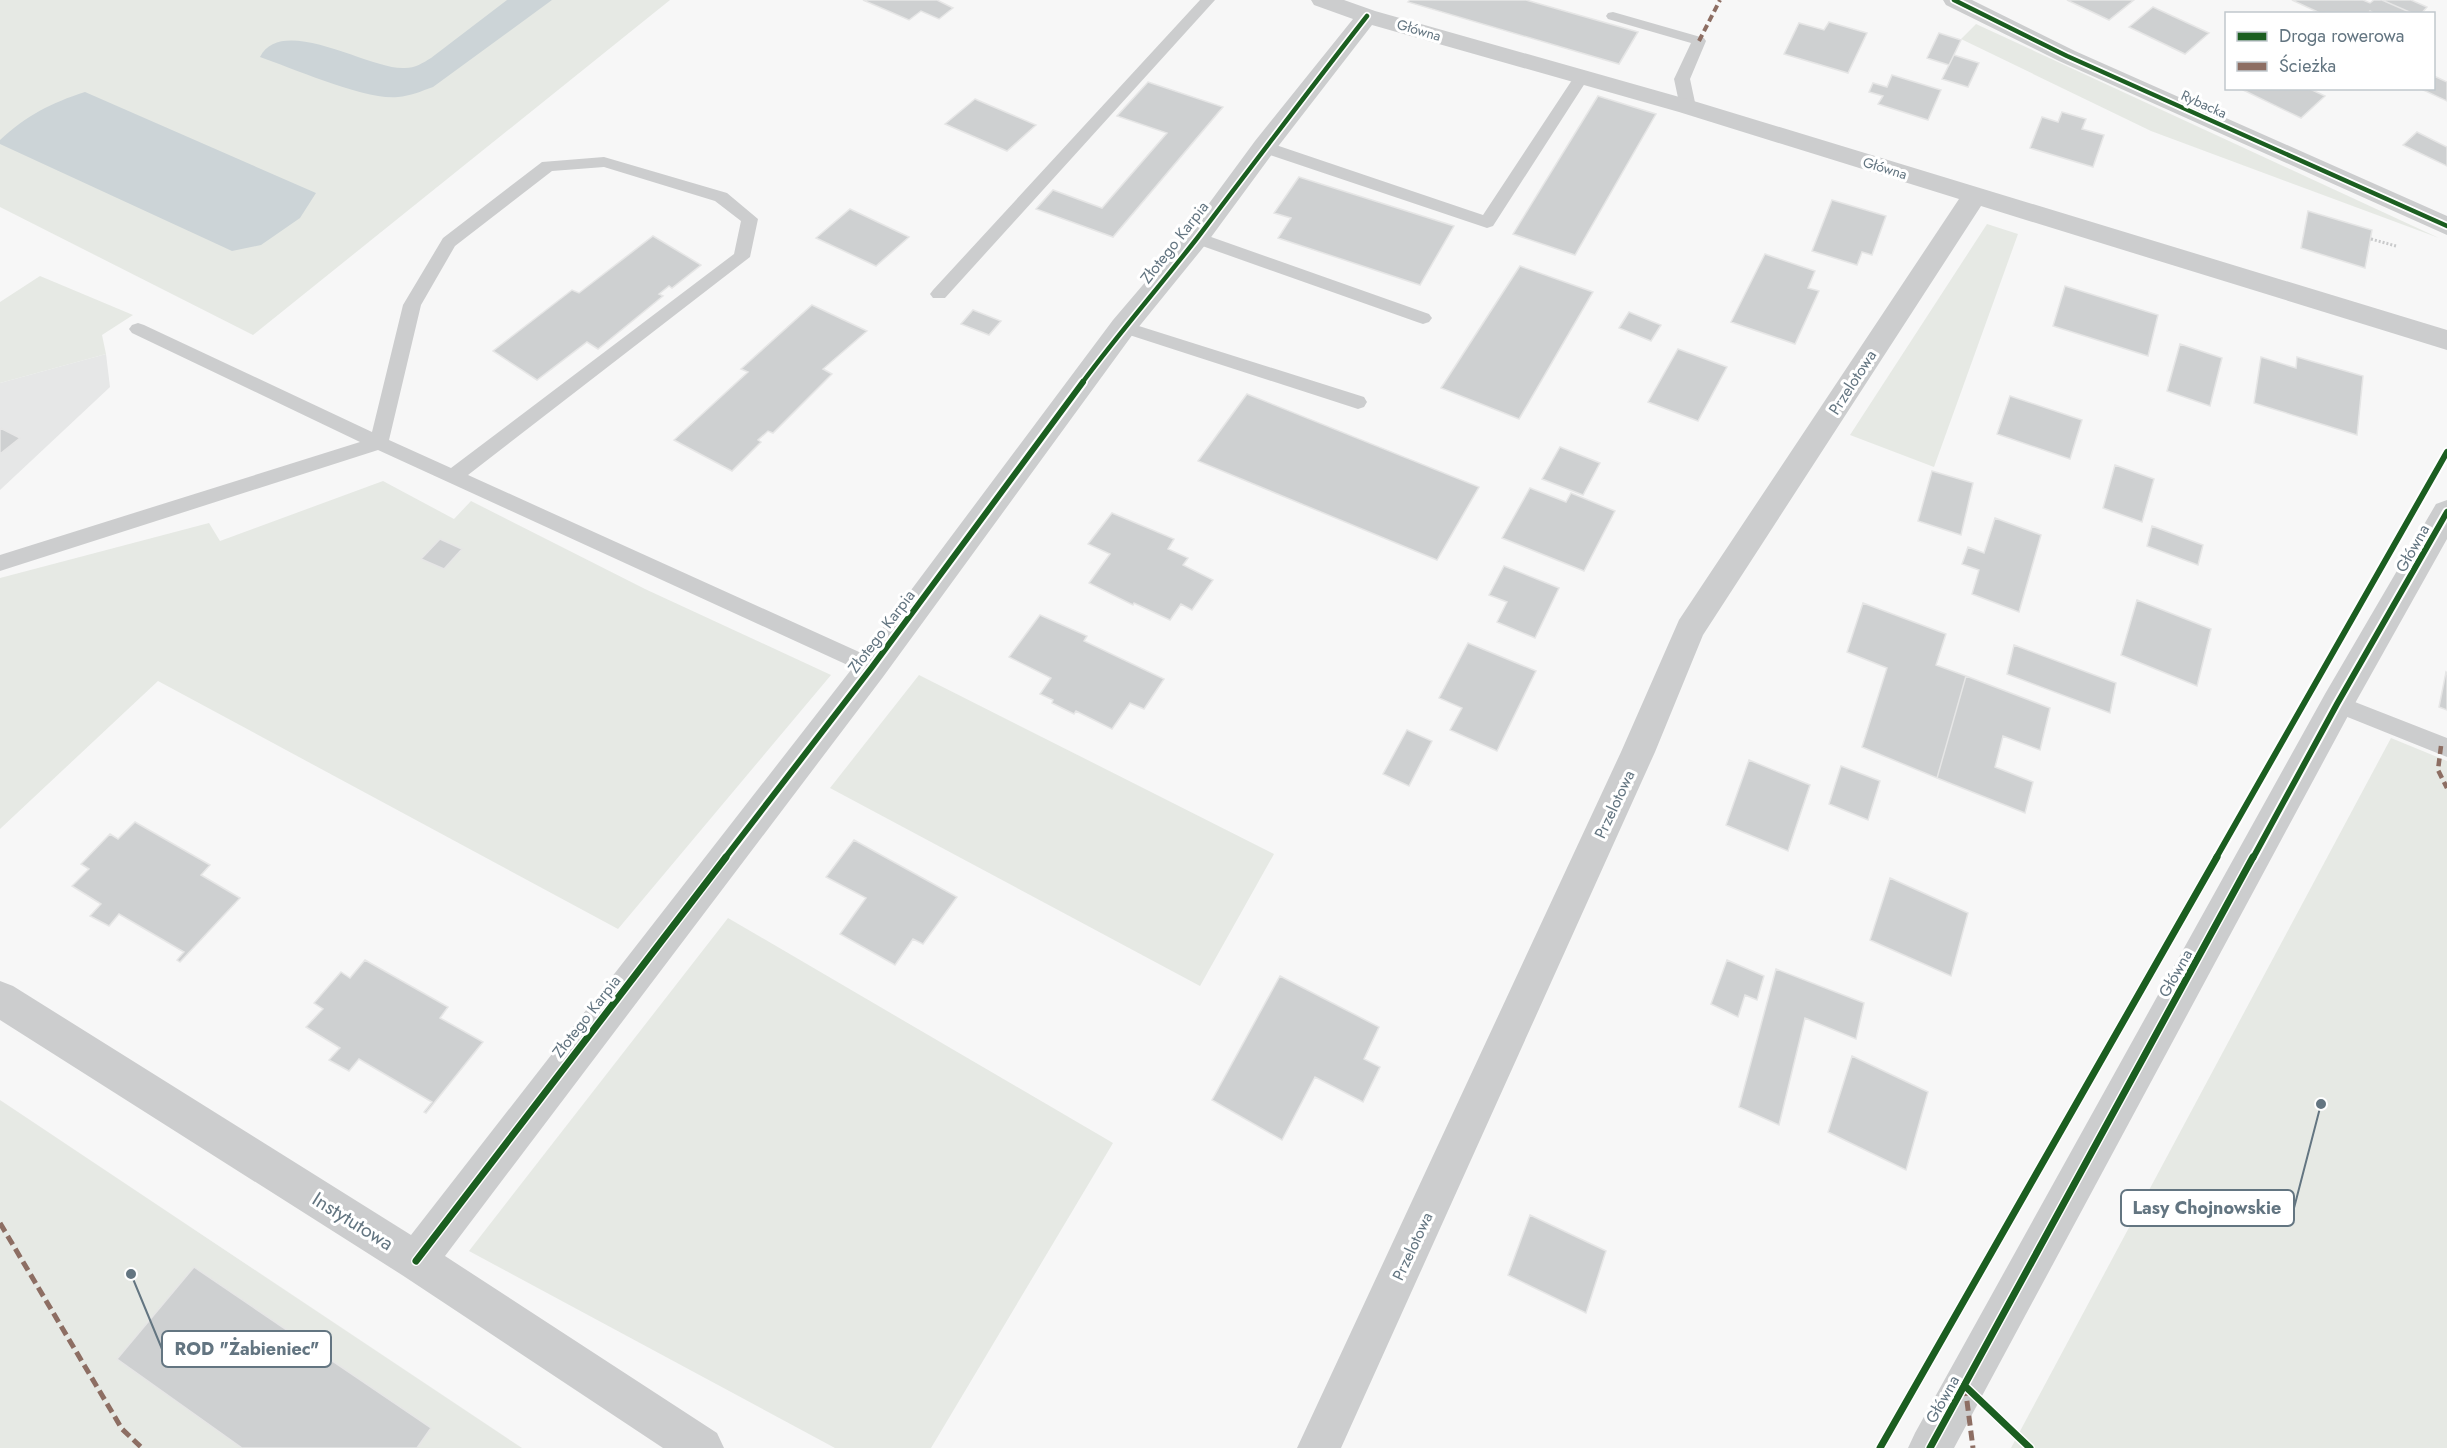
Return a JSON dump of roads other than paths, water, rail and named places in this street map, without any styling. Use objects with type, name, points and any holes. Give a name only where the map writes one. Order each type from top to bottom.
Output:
[{"type":"street","name":"Główna","points":[[1322,0],[1367,16],[1688,107],[2447,340]]},
{"type":"street","name":"Rybacka","points":[[1954,0],[2067,56],[2447,226]]},
{"type":"street","name":"Złotego Karpia","points":[[416,1261],[872,667],[1123,327],[1197,238],[1264,147],[1367,16]]},
{"type":"street","name":"Przelotowa","points":[[1319,1448],[1633,763],[1690,629],[1974,196]]},
{"type":"street","name":"Główna","points":[[1930,1448],[2337,704],[2447,513]]},
{"type":"street","name":"Instytutowa","points":[[0,999],[416,1261],[702,1448]]},
{"type":"lane","points":[[939,294],[1208,0]]},
{"type":"lane","points":[[1613,16],[1699,41],[1682,79],[1688,107]]},
{"type":"lane","points":[[1264,147],[1487,222],[1581,76]]},
{"type":"lane","points":[[379,443],[412,305],[449,242],[548,166],[604,162],[721,196],[750,219],[742,257],[454,476]]},
{"type":"lane","points":[[1197,238],[1423,318]]},
{"type":"lane","points":[[1123,327],[1358,402]]},
{"type":"lane","points":[[138,329],[379,443],[872,667]]},
{"type":"lane","points":[[0,563],[379,443]]},
{"type":"lane","points":[[2337,704],[2447,748]]},
{"type":"place","name":"Lasy Chojnowskie","points":[[2321,1104]]},
{"type":"place","name":"ROD \"Żabieniec\"","points":[[131,1274]]}]
